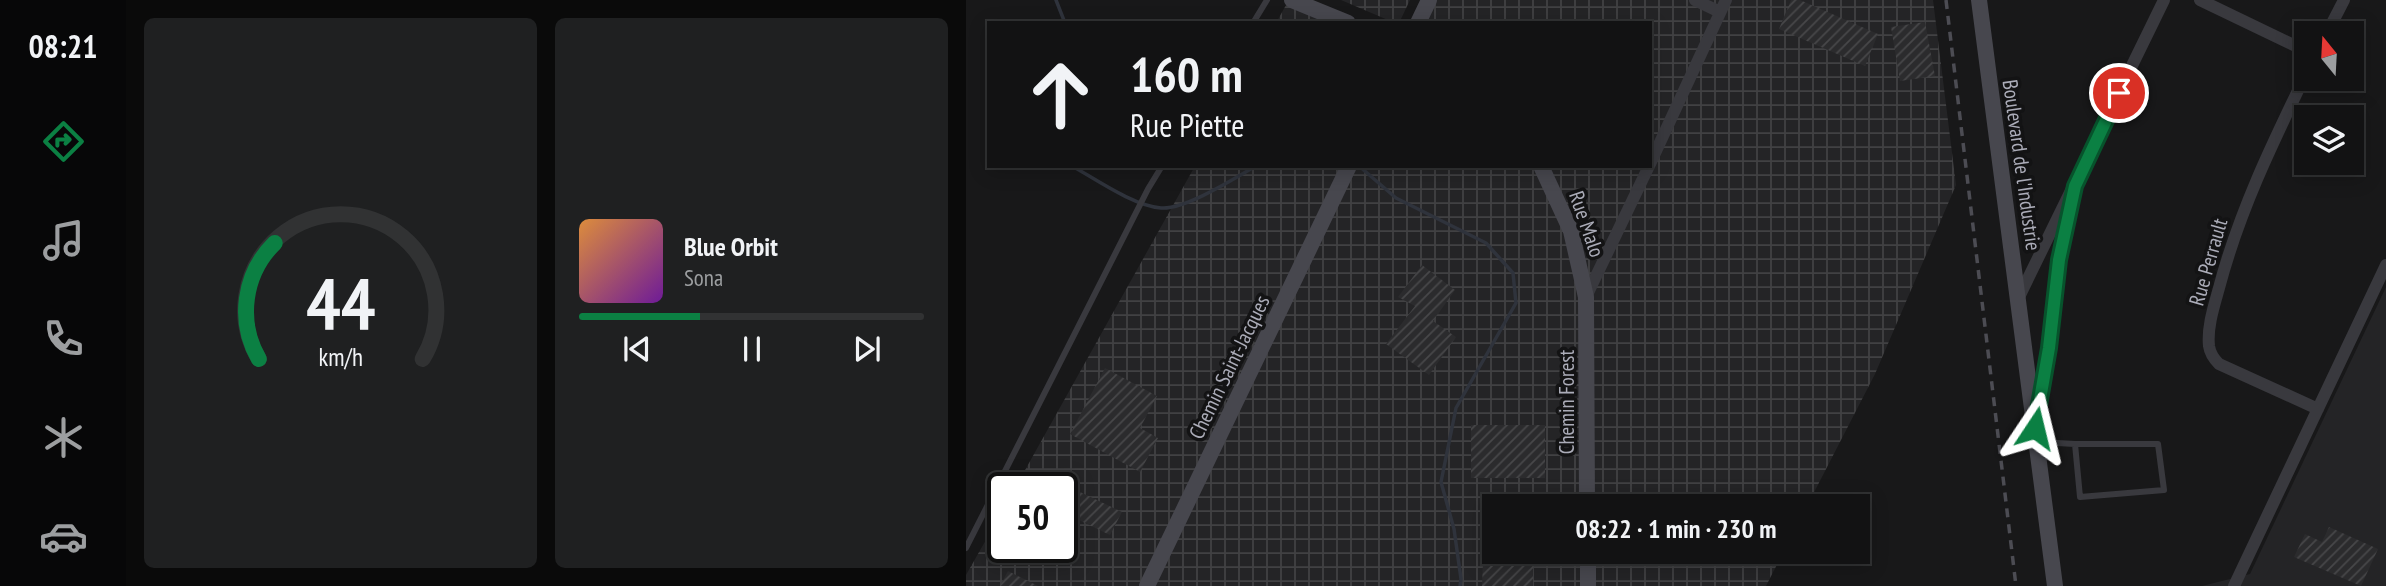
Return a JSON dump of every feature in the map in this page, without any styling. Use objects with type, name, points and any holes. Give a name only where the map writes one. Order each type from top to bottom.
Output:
[{"type":"street","points":[[1292,0],[1343,21]]},
{"type":"street","points":[[1419,21],[1429,0]]},
{"type":"street","points":[[1695,0],[1720,12]]},
{"type":"street","points":[[1652,159],[1726,0]]},
{"type":"street","name":"Boulevard de l'Industrie","points":[[1979,0],[2055,586]]},
{"type":"street","points":[[2019,297],[2164,0]]},
{"type":"street","points":[[2200,0],[2294,45]]},
{"type":"street","points":[[2333,21],[2344,0]]},
{"type":"street","name":"Rue Perrault","points":[[2298,91],[2237,224],[2212,314],[2209,346],[2219,364],[2318,409]]},
{"type":"street","name":"Chemin Saint-Jacques","points":[[1147,586],[1348,168]]},
{"type":"street","name":"Rue Malo","points":[[1542,168],[1571,231],[1586,297]]},
{"type":"street","points":[[1586,297],[1648,168]]},
{"type":"street","points":[[2036,435],[2059,260],[2075,186]]},
{"type":"street","points":[[2234,586],[2386,265]]},
{"type":"street","name":"Chemin Forest","points":[[1586,297],[1587,494]]},
{"type":"street","points":[[1588,564],[1588,586]]},
{"type":"lane","points":[[1254,21],[1267,0]]},
{"type":"lane","points":[[966,548],[1161,168]]},
{"type":"lane","points":[[2036,435],[2075,444],[2158,444],[2164,490],[2080,497],[2075,444]]},
{"type":"shaded area","points":[[1341,0],[1410,0],[1400,21],[1390,21]]},
{"type":"shaded area","points":[[1437,0],[1933,0],[1956,185],[1875,374],[1813,494],[1482,494],[1482,564],[1777,564],[1766,586],[966,586],[966,575],[987,538],[987,563],[1078,563],[1078,472],[1024,472],[1194,168],[1652,168],[1652,21],[1426,21]]},
{"type":"shaded area","points":[[1286,5],[1324,21],[1277,21]]},
{"type":"shaded area","points":[[2386,287],[2386,586],[2202,586],[2250,574]]},
{"type":"building","points":[[1791,0],[1800,0],[1878,34],[1865,66],[1779,29]]},
{"type":"building","points":[[1925,22],[1935,76],[1900,81],[1891,27]]},
{"type":"building","points":[[1422,265],[1455,290],[1433,321],[1456,337],[1429,375],[1386,344],[1415,306],[1398,297]]},
{"type":"building","points":[[1105,368],[1157,396],[1140,428],[1158,438],[1140,472],[1070,434]]},
{"type":"building","points":[[1471,425],[1545,425],[1545,478],[1471,478]]},
{"type":"building","points":[[1078,491],[1122,512],[1110,535],[1078,520]]},
{"type":"building","points":[[2329,527],[2378,549],[2361,586],[2294,557],[2305,534],[2322,542]]},
{"type":"building","points":[[1483,564],[1533,564],[1533,586],[1482,586]]},
{"type":"building","points":[[1008,571],[1038,586],[1000,586]]},
{"type":"waterway","points":[[1056,0],[1064,21]]},
{"type":"waterway","points":[[1075,168],[1128,198],[1161,208],[1196,199],[1253,168]]},
{"type":"waterway","points":[[1361,168],[1396,198],[1486,243],[1513,273],[1516,303],[1456,408],[1441,482],[1454,529],[1460,586]]},
{"type":"railway","points":[[1946,0],[2016,586]]},
{"type":"route","points":[[2035,428],[2049,348],[2059,260],[2075,186],[2119,93]]}]
